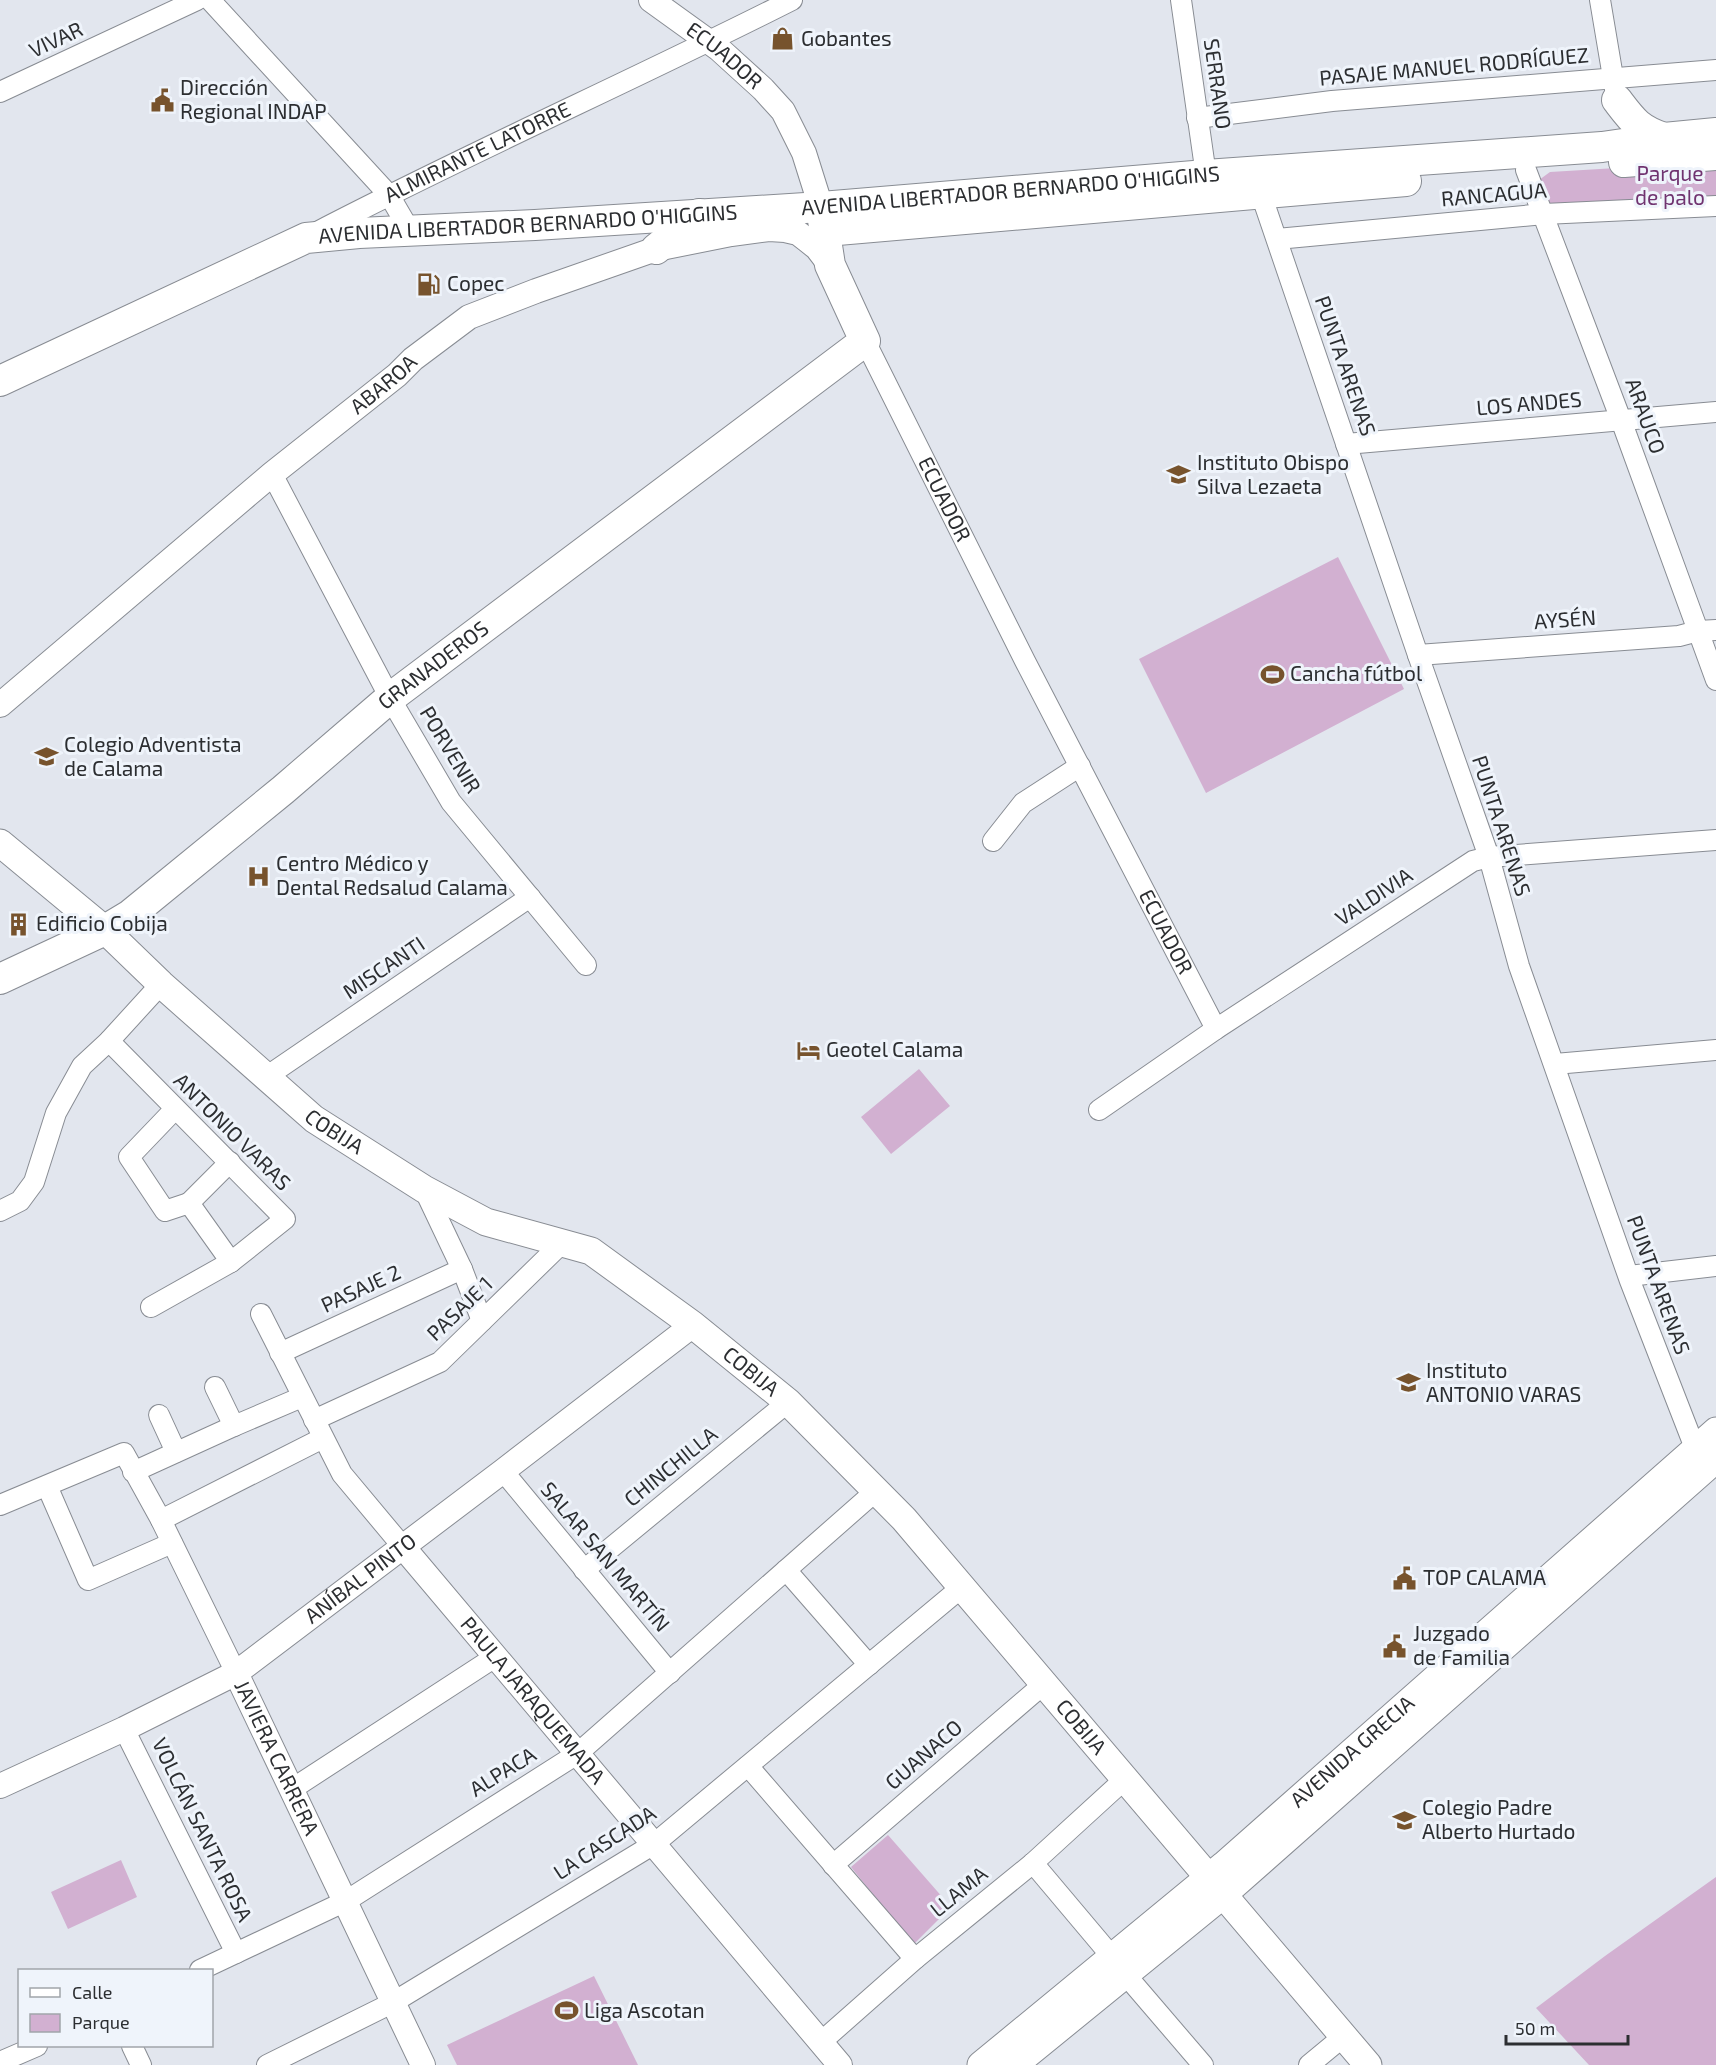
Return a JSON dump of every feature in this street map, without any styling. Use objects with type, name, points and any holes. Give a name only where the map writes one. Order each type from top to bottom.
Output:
[{"type":"main road","points":[[1615,89],[1633,120],[1646,131],[1664,138]]},
{"type":"main road","points":[[1614,151],[1607,134],[1612,124],[1615,89]]},
{"type":"main road","name":"AVENIDA LIBERTADOR BERNARDO O'HIGGINS","points":[[306,238],[699,214],[823,219],[1261,194],[1526,170],[1664,138],[1716,133]]},
{"type":"main road","name":"AVENIDA LIBERTADOR BERNARDO O'HIGGINS","points":[[823,219],[1206,175],[1614,151],[1716,155]]},
{"type":"main road","points":[[656,249],[699,214]]},
{"type":"main road","name":"ECUADOR","points":[[823,219],[830,265],[865,341]]},
{"type":"main road","name":"ALMIRANTE LATORRE","points":[[0,381],[306,238]]},
{"type":"main road","name":"GRANADEROS","points":[[0,978],[105,930],[130,915],[283,790],[390,698],[865,341]]},
{"type":"main road","name":"COBIJA","points":[[0,843],[105,930],[161,984],[314,1119],[424,1189],[486,1222],[591,1251],[693,1325],[788,1402],[904,1519],[1368,2065]]},
{"type":"main road","name":"AVENIDA GRECIA","points":[[1014,2065],[1119,1966],[1216,1885],[1705,1460],[1716,1431]]},
{"type":"main road","name":"AVENIDA GRECIA","points":[[981,2065],[1119,1966]]},
{"type":"street","name":"VIVAR","points":[[0,92],[197,0]]},
{"type":"street","points":[[210,0],[389,195],[410,231]]},
{"type":"street","name":"ECUADOR","points":[[651,0],[719,49],[763,89],[783,111],[804,153],[823,219]]},
{"type":"street","name":"ALMIRANTE LATORRE","points":[[306,238],[389,195],[792,0]]},
{"type":"street","name":"SERRANO","points":[[1181,0],[1206,175]]},
{"type":"street","points":[[1600,0],[1615,89]]},
{"type":"street","name":"PASAJE MANUEL RODRÍGUEZ","points":[[1197,118],[1332,101],[1615,89],[1716,70]]},
{"type":"street","name":"ARAUCO","points":[[1526,170],[1621,420],[1707,630],[1716,680]]},
{"type":"street","name":"PUNTA ARENAS","points":[[1261,194],[1489,857],[1519,966],[1629,1276],[1705,1460]]},
{"type":"street","name":"RANCAGUA","points":[[1276,239],[1544,214],[1716,206]]},
{"type":"street","name":"ABAROA","points":[[0,705],[272,474],[469,317],[656,249],[731,234],[769,229],[798,233],[817,248],[830,265]]},
{"type":"street","name":"ECUADOR","points":[[865,341],[1020,650],[1216,1029]]},
{"type":"street","name":"LOS ANDES","points":[[1346,444],[1716,412]]},
{"type":"street","name":"PORVENIR","points":[[272,474],[390,698],[451,802],[586,965]]},
{"type":"street","name":"AYSÉN","points":[[1418,656],[1679,636],[1707,630]]},
{"type":"street","points":[[993,841],[1023,803],[1080,766]]},
{"type":"street","name":"VALDIVIA","points":[[1099,1110],[1216,1029],[1473,861],[1489,857],[1716,840]]},
{"type":"street","name":"MISCANTI","points":[[266,1077],[530,897]]},
{"type":"street","points":[[0,1211],[20,1201],[34,1182],[57,1113],[82,1066],[109,1041],[161,984]]},
{"type":"street","name":"ANTONIO VARAS","points":[[109,1041],[285,1219],[231,1262],[151,1307]]},
{"type":"street","points":[[1555,1064],[1716,1050]]},
{"type":"street","points":[[175,1109],[129,1158],[165,1211],[189,1203],[230,1162]]},
{"type":"street","points":[[424,1189],[462,1269],[482,1321]]},
{"type":"street","points":[[189,1203],[231,1262]]},
{"type":"street","name":"PASAJE 1","points":[[160,1520],[440,1362],[562,1243]]},
{"type":"street","points":[[1629,1276],[1716,1266]]},
{"type":"street","name":"PASAJE 2","points":[[280,1353],[462,1269]]},
{"type":"street","name":"PAULA JARAQUEMADA","points":[[261,1314],[342,1474],[840,2065]]},
{"type":"street","name":"ANÍBAL PINTO","points":[[0,1786],[124,1729],[236,1673],[693,1325]]},
{"type":"street","points":[[215,1387],[234,1426]]},
{"type":"street","points":[[133,1472],[302,1397]]},
{"type":"street","name":"CHINCHILLA","points":[[584,1570],[788,1402]]},
{"type":"street","points":[[159,1415],[176,1452]]},
{"type":"street","name":"JAVIERA CARRERA","points":[[47,1486],[124,1454],[172,1543],[236,1673],[423,2065]]},
{"type":"street","name":"SALAR SAN MARTÍN","points":[[503,1471],[670,1673]]},
{"type":"street","points":[[0,1505],[47,1486],[88,1580],[172,1543]]},
{"type":"street","name":"ALPACA","points":[[204,1969],[346,1901],[577,1754],[877,1490]]},
{"type":"street","points":[[786,1570],[869,1665]]},
{"type":"street","name":"LA CASCADA","points":[[267,2065],[392,2003],[654,1844],[962,1587]]},
{"type":"street","points":[[291,1789],[495,1657]]},
{"type":"street","name":"GUANACO","points":[[833,1865],[1045,1683]]},
{"type":"street","name":"VOLCÁN SANTA ROSA","points":[[124,1729],[236,1953]]},
{"type":"street","points":[[748,1766],[915,1959]]},
{"type":"street","name":"LLAMA","points":[[821,2042],[915,1959],[1034,1863],[1126,1778]]},
{"type":"street","points":[[1034,1863],[1200,2064]]},
{"type":"street","points":[[1310,2065],[1344,2036]]},
{"type":"street","points":[[0,2062],[35,2047]]},
{"type":"street","points":[[132,2047],[141,2065]]},
{"type":"green space","name":"Parque de palo","points":[[1716,162],[1716,206],[1544,214],[1539,180],[1550,172]]},
{"type":"green space","name":"Cancha fútbol","points":[[1338,557],[1404,689],[1206,793],[1139,659]]},
{"type":"green space","points":[[919,1069],[950,1106],[891,1154],[861,1117]]},
{"type":"green space","points":[[888,1835],[951,1907],[913,1945],[851,1867]]},
{"type":"green space","points":[[121,1860],[137,1897],[68,1929],[51,1892]]},
{"type":"green space","points":[[1716,1877],[1716,2065],[1589,2065],[1536,2008]]},
{"type":"green space","name":"Liga Ascotan","points":[[594,1976],[638,2065],[457,2065],[447,2045]]},
{"type":"place","name":"Gobantes","points":[[783,39]]},
{"type":"place","name":"Dirección Regional INDAP","points":[[162,100]]},
{"type":"place","name":"Copec","points":[[429,284]]},
{"type":"place","name":"Instituto Obispo Silva Lezaeta","points":[[1179,475]]},
{"type":"place","name":"Cancha fútbol","points":[[1272,674]]},
{"type":"place","name":"Colegio Adventista de Calama","points":[[46,757]]},
{"type":"place","name":"Centro Médico y Dental Redsalud Calama","points":[[258,876]]},
{"type":"place","name":"Edificio Cobija","points":[[18,924]]},
{"type":"place","name":"Geotel Calama","points":[[808,1050]]},
{"type":"place","name":"Instituto ANTONIO VARAS","points":[[1408,1383]]},
{"type":"place","name":"TOP CALAMA","points":[[1405,1578]]},
{"type":"place","name":"Juzgado de Familia","points":[[1395,1646]]},
{"type":"place","name":"Colegio Padre Alberto Hurtado","points":[[1404,1820]]},
{"type":"place","name":"Liga Ascotan","points":[[566,2011]]}]
